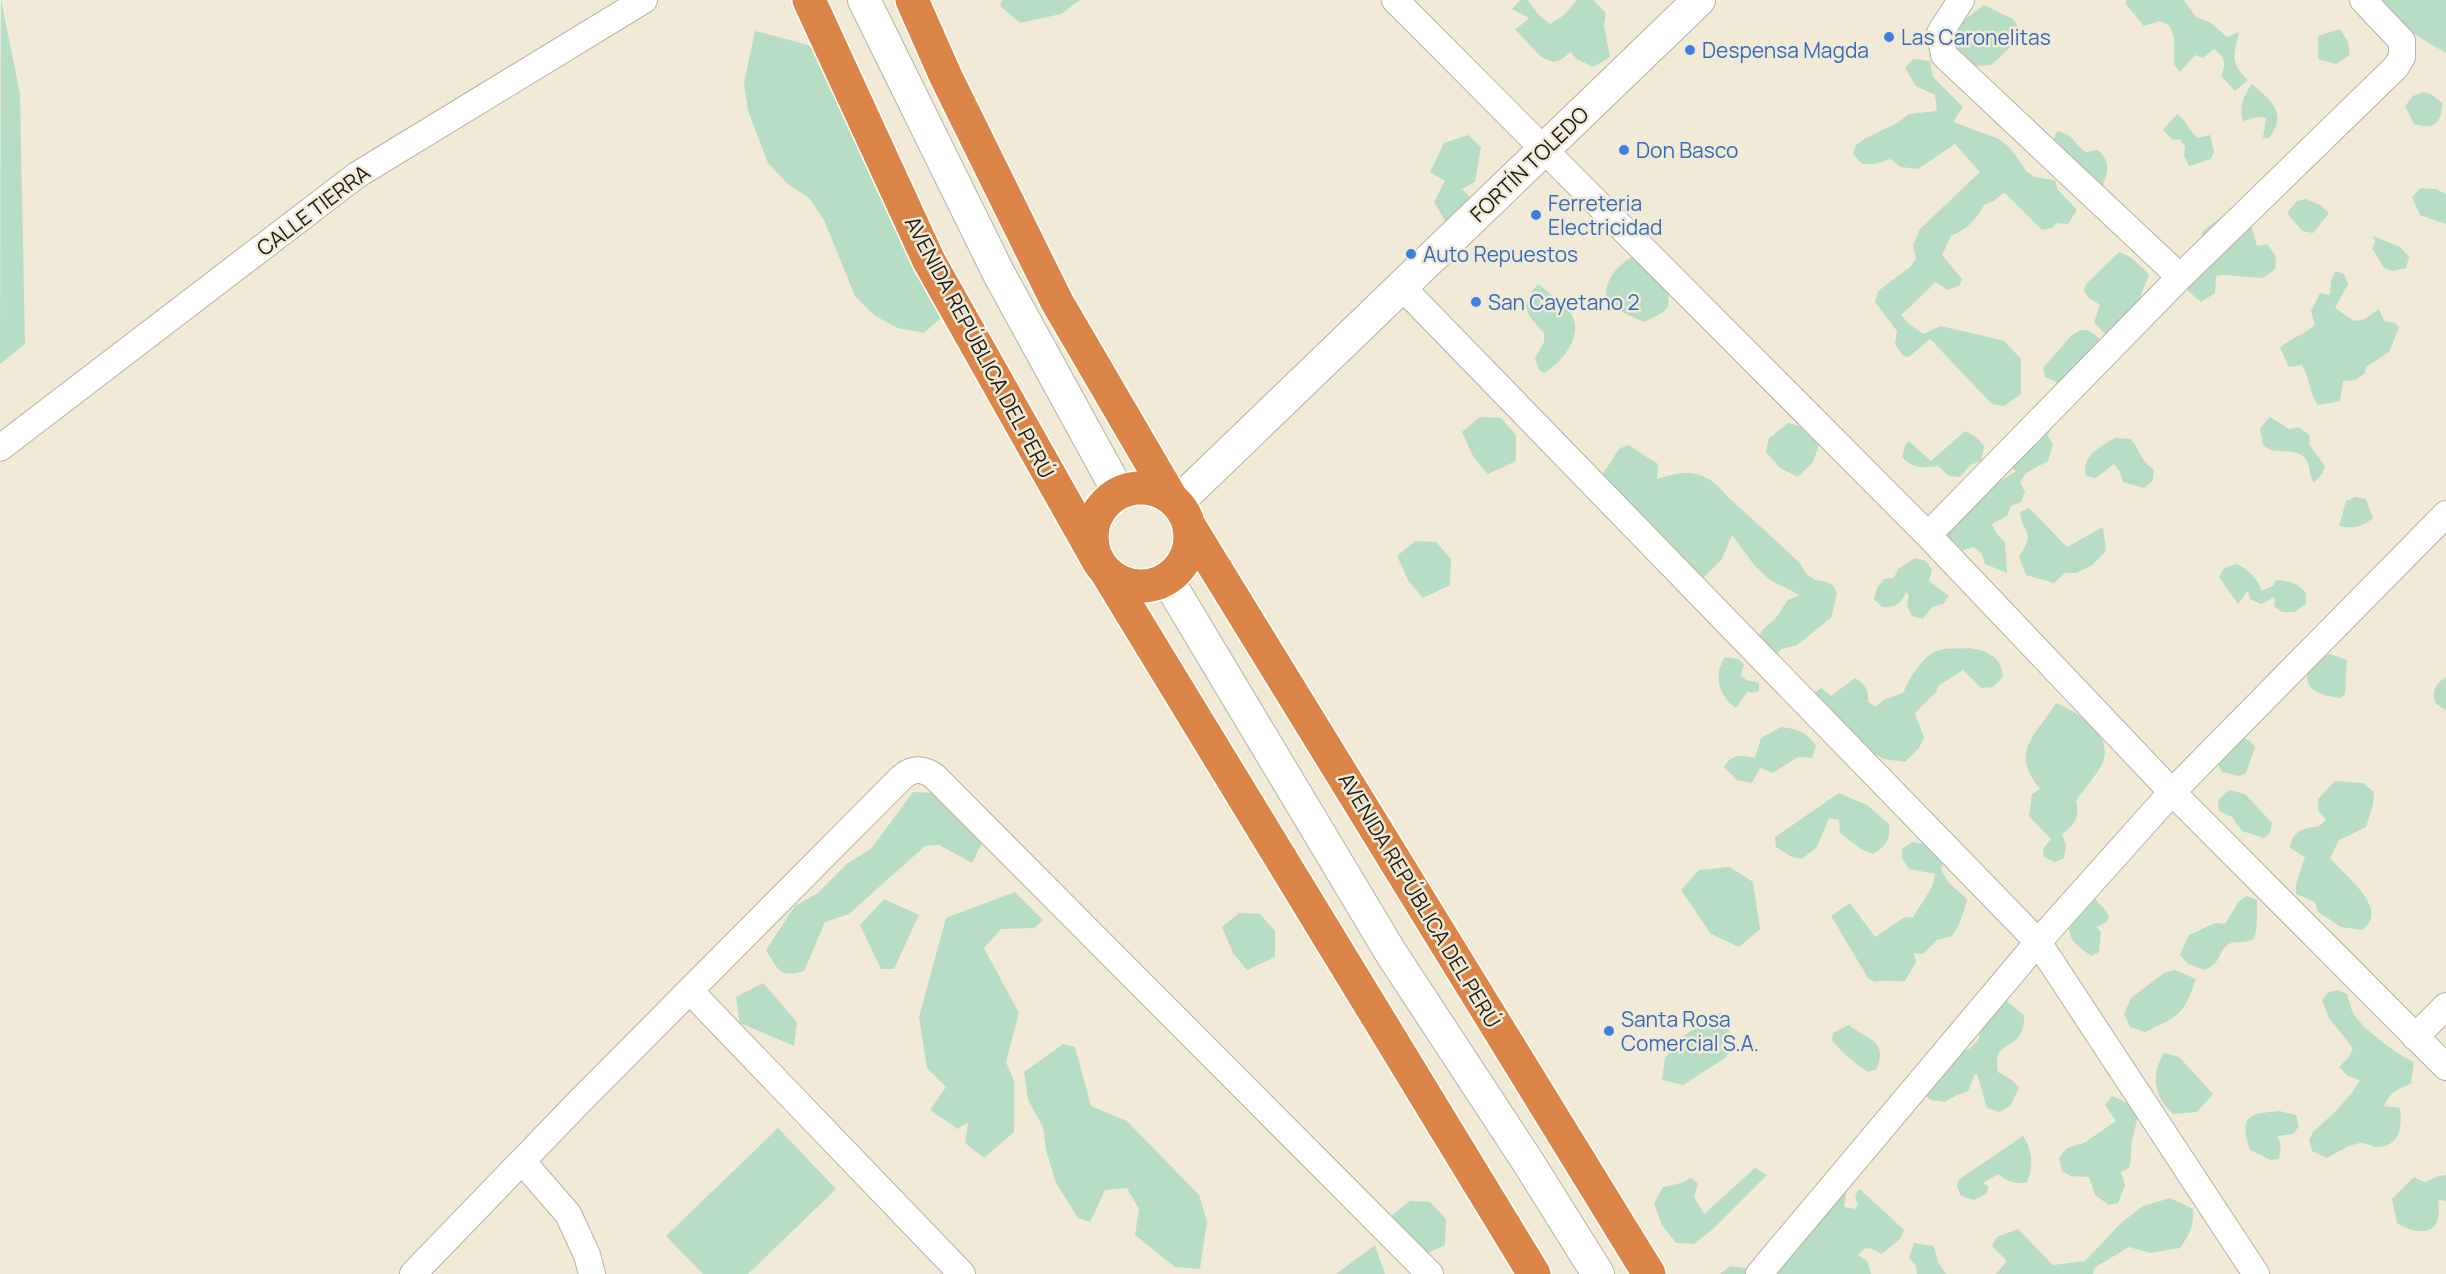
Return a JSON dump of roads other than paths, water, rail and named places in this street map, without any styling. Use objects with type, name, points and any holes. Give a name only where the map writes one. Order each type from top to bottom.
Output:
[{"type":"highway","name":"AVENIDA REPÚBLICA DEL PERÚ","points":[[809,0],[929,261],[1101,564],[1534,1274]]},
{"type":"highway","name":"AVENIDA REPÚBLICA DEL PERÚ","points":[[912,0],[946,76],[1057,302],[1180,509],[1649,1274]]},
{"type":"highway","points":[[1147,488],[1180,509],[1188,552],[1183,562],[1167,579],[1146,586],[1134,586],[1123,583],[1101,564],[1092,541],[1095,522],[1104,505],[1119,493],[1147,488]]},
{"type":"street","name":"CALLE TIERRA","points":[[0,448],[357,175],[644,0]]},
{"type":"street","points":[[864,0],[999,274],[1119,493]]},
{"type":"street","points":[[1395,0],[1928,534],[2172,792],[2446,1067]]},
{"type":"street","name":"FORTÍN TOLEDO","points":[[1180,509],[1402,287],[1699,0]]},
{"type":"street","points":[[1961,0],[1940,33],[1944,56],[2180,278]]},
{"type":"street","points":[[1928,534],[2180,278],[2396,67],[2402,57],[2402,41],[2363,0]]},
{"type":"street","points":[[1402,287],[2038,942],[2256,1274]]},
{"type":"street","points":[[1759,1274],[2038,942],[2172,792],[2446,514]]},
{"type":"street","points":[[1167,579],[1391,953],[1528,1162],[1598,1274]]},
{"type":"street","points":[[413,1274],[438,1262],[522,1161],[903,777],[909,772],[918,770],[926,771],[934,776],[1430,1274]]},
{"type":"street","points":[[691,992],[962,1274]]},
{"type":"street","points":[[2415,1037],[2446,1006]]},
{"type":"street","points":[[522,1161],[568,1214],[587,1255],[592,1274]]},
{"type":"place","name":"Las Caronelitas","points":[[1889,37]]},
{"type":"place","name":"Despensa Magda","points":[[1690,50]]},
{"type":"place","name":"Don Basco","points":[[1624,150]]},
{"type":"place","name":"Ferreteria Electricidad","points":[[1536,215]]},
{"type":"place","name":"Auto Repuestos","points":[[1411,254]]},
{"type":"place","name":"San Cayetano 2","points":[[1476,302]]},
{"type":"place","name":"Santa Rosa Comercial S.A.","points":[[1609,1031]]}]
